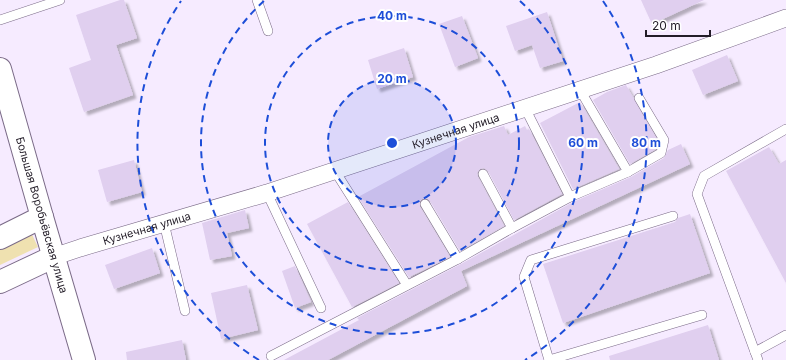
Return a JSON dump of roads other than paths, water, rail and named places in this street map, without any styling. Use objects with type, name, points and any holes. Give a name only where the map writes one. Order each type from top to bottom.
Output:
[{"type":"main road","name":"Большая Воробьёвская улица","points":[[0,69],[84,360]]},
{"type":"main road","points":[[0,238],[42,217]]},
{"type":"main road","points":[[0,282],[54,257]]},
{"type":"street","name":"Кузнечная улица","points":[[54,257],[267,193],[656,65],[786,18]]},
{"type":"lane","points":[[0,20],[60,0]]},
{"type":"lane","points":[[257,0],[268,31]]},
{"type":"lane","points":[[580,90],[628,172]]},
{"type":"lane","points":[[271,356],[458,259],[570,197],[628,172],[661,153],[664,140],[639,98]]},
{"type":"lane","points":[[525,108],[570,197]]},
{"type":"lane","points":[[786,129],[704,176],[697,194],[756,356],[786,335]]},
{"type":"lane","points":[[334,171],[407,285]]},
{"type":"lane","points":[[483,174],[512,228]]},
{"type":"lane","points":[[267,193],[321,308]]},
{"type":"lane","points":[[425,204],[458,259]]},
{"type":"lane","points":[[673,216],[531,260],[524,277],[549,360],[702,315]]},
{"type":"lane","points":[[164,223],[185,311]]}]
